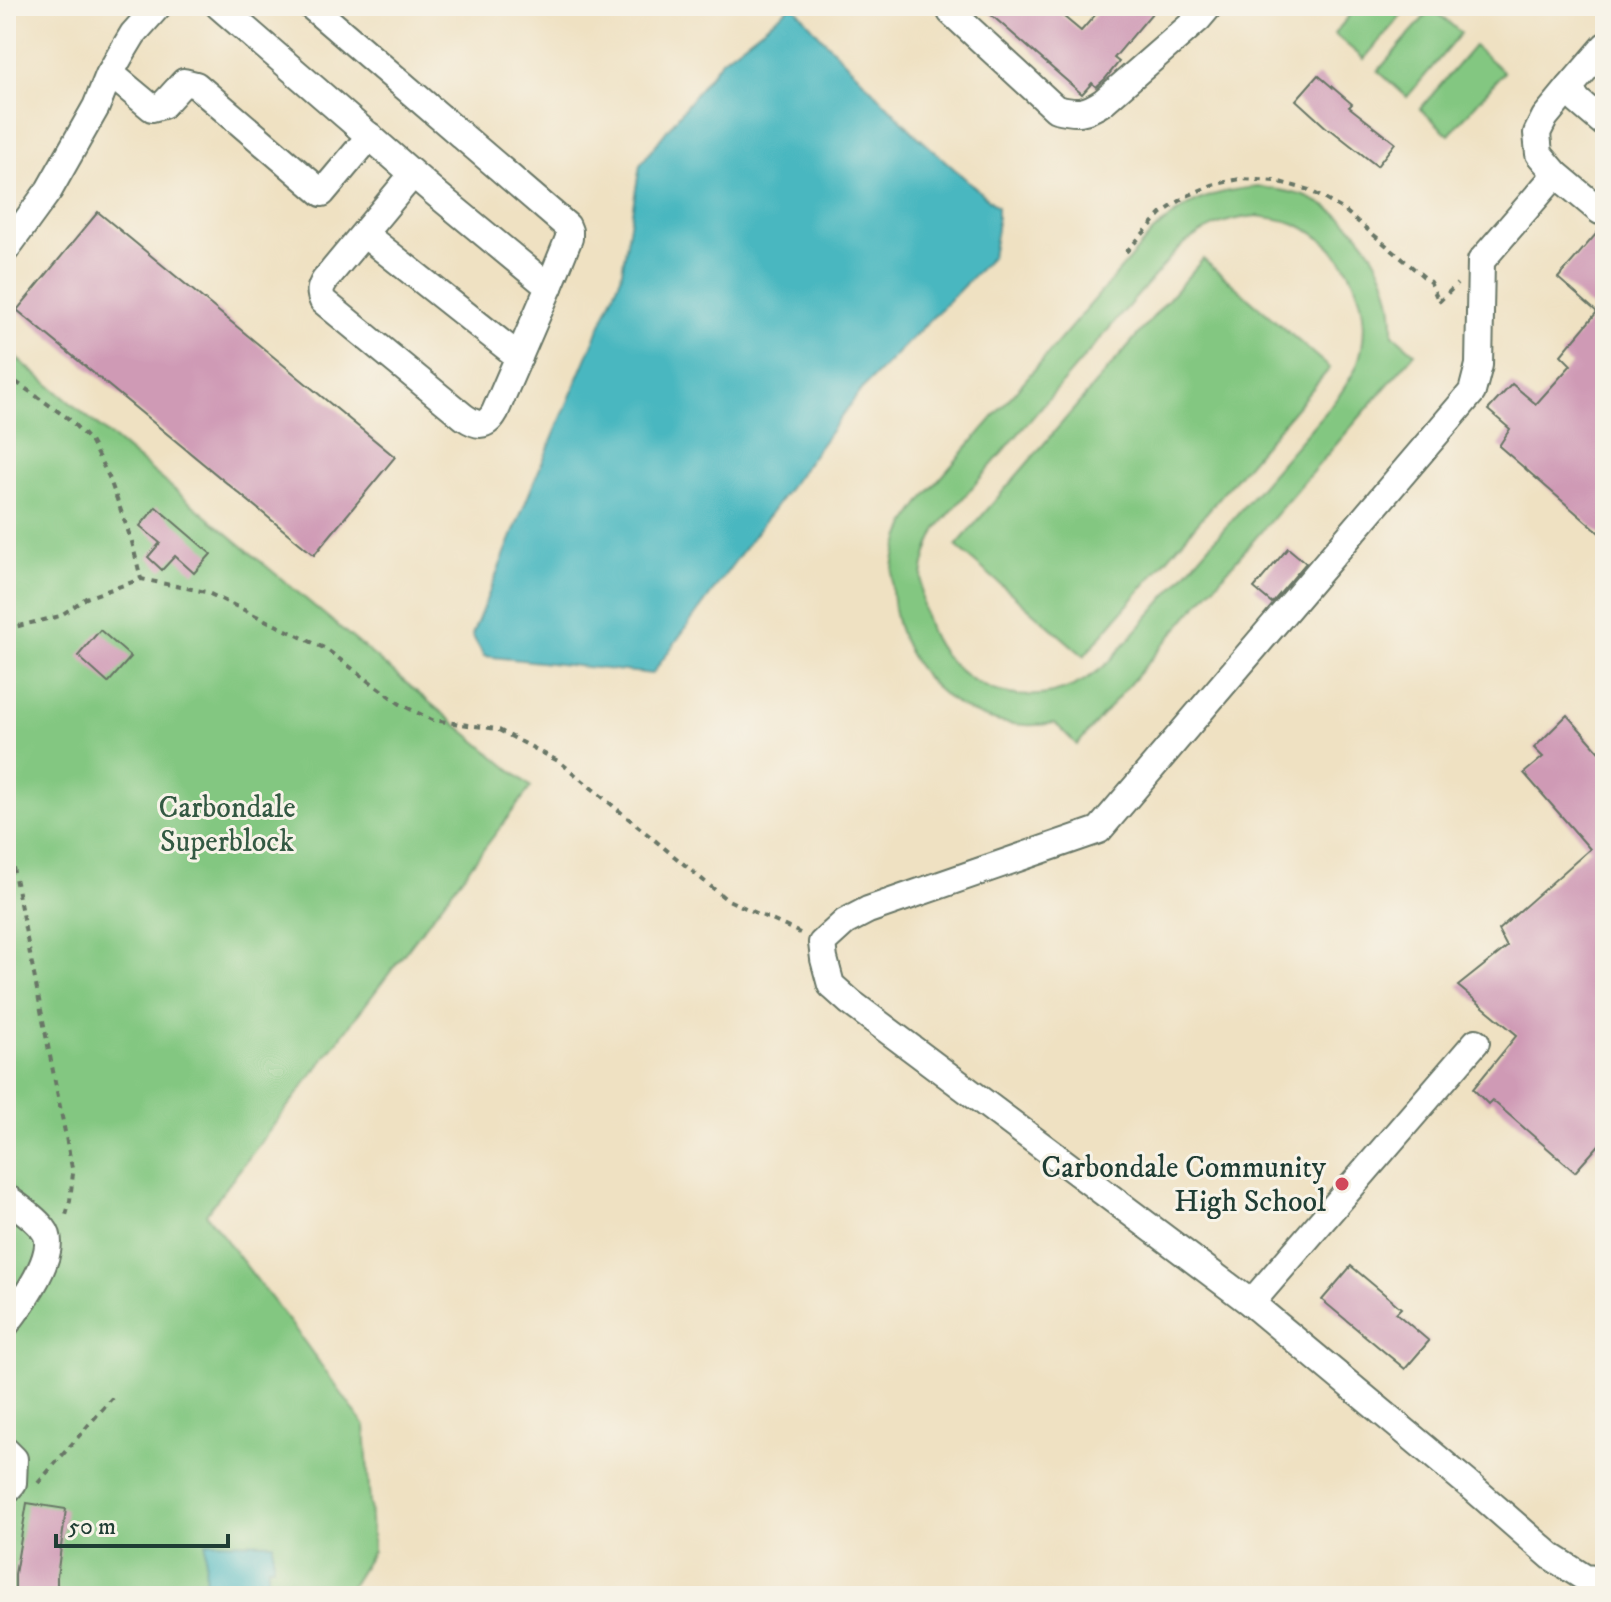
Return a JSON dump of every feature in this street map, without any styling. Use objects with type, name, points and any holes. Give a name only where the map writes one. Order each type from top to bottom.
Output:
[{"type":"street","points":[[6,249],[49,190],[133,34],[158,6]]},
{"type":"street","points":[[311,6],[567,226],[569,238],[549,287],[490,420],[483,424],[473,424],[464,417],[323,301],[320,294],[320,288],[413,174]]},
{"type":"street","points":[[951,12],[1056,109],[1071,113],[1087,112],[1103,102],[1209,6]]},
{"type":"street","points":[[231,10],[413,174],[549,287]]},
{"type":"street","points":[[1600,211],[1556,174],[1539,154],[1537,133],[1545,117],[1605,46]]},
{"type":"street","points":[[110,73],[152,108],[163,105],[184,82],[196,85],[322,193],[370,136]]},
{"type":"street","points":[[1569,88],[1578,101],[1605,124]]},
{"type":"street","points":[[1556,174],[1481,261],[1479,365],[1472,392],[1099,830],[868,910],[845,922],[822,943],[831,985],[850,1002],[1251,1303],[1552,1557],[1585,1578],[1605,1580]]},
{"type":"street","points":[[364,234],[519,357]]},
{"type":"street","points":[[1251,1303],[1476,1042]]},
{"type":"street","points":[[6,1197],[44,1229],[49,1238],[49,1249],[29,1292],[6,1324]]},
{"type":"street","points":[[9,1459],[13,1483],[10,1501]]},
{"type":"path","points":[[1126,252],[1162,213],[1187,196],[1212,185],[1240,179],[1276,181],[1309,190],[1344,210],[1430,282],[1439,302]]},
{"type":"path","points":[[6,375],[69,419],[90,441],[109,477],[132,542],[141,579]]},
{"type":"path","points":[[6,629],[60,616],[86,598],[141,579],[206,592],[326,649],[400,704],[432,720],[497,729],[560,762],[726,899],[822,943]]},
{"type":"path","points":[[6,832],[73,1173],[65,1219],[49,1238]]},
{"type":"path","points":[[33,1489],[112,1398]]},
{"type":"path","points":[[8,1588],[10,1501]]},
{"type":"green space","points":[[1358,6],[1409,6],[1364,59],[1334,34]]},
{"type":"green space","points":[[1432,8],[1461,33],[1407,97],[1378,71]]},
{"type":"green space","points":[[1474,46],[1504,72],[1449,135],[1420,109]]},
{"type":"green space","points":[[1259,187],[1307,197],[1327,207],[1359,235],[1381,271],[1388,291],[1393,334],[1415,353],[1077,745],[1055,723],[1014,724],[971,712],[946,696],[925,676],[908,652],[898,624],[892,595],[893,566],[906,525],[927,494],[1152,233],[1176,213],[1201,200],[1228,191]],"holes":[[[1257,216],[1293,223],[1313,233],[1330,246],[1354,281],[1361,301],[1363,344],[1346,386],[1110,661],[1072,687],[1032,696],[995,690],[963,673],[938,646],[924,611],[923,571],[938,527],[1176,251],[1213,226]]]},
{"type":"green space","points":[[1203,259],[1330,368],[1084,656],[956,546]]},
{"type":"green space","name":"Carbondale Superblock","points":[[6,349],[531,787],[206,1214],[365,1426],[373,1551],[345,1596],[6,1596]]},
{"type":"water","points":[[792,6],[914,133],[997,207],[992,257],[861,390],[652,674],[484,656],[472,635],[621,277],[640,165],[722,60]]},
{"type":"water","points":[[206,1542],[273,1543],[273,1566],[268,1566],[268,1596],[205,1596]]},
{"type":"building","points":[[981,6],[1051,6],[1081,31],[1103,6],[1158,6],[1114,58],[1119,62],[1105,79],[1096,87],[1092,83],[1082,94]]},
{"type":"building","points":[[1318,75],[1352,104],[1349,107],[1395,143],[1377,166],[1329,130],[1296,100]]},
{"type":"building","points":[[98,212],[395,457],[314,555],[17,310]]},
{"type":"building","points":[[1603,226],[1605,538],[1499,446],[1510,429],[1488,410],[1512,384],[1536,404],[1571,365],[1561,355],[1597,312],[1558,278]]},
{"type":"building","points":[[156,507],[211,554],[194,573],[175,556],[162,570],[148,557],[160,543],[140,526]]},
{"type":"building","points":[[1288,548],[1306,563],[1272,603],[1254,588]]},
{"type":"building","points":[[100,630],[131,657],[108,683],[78,656]]},
{"type":"building","points":[[1567,715],[1605,758],[1605,1138],[1575,1172],[1492,1100],[1488,1104],[1473,1089],[1517,1035],[1458,986],[1507,947],[1498,930],[1590,849],[1524,773],[1543,757],[1534,748]]},
{"type":"building","points":[[1351,1266],[1401,1308],[1396,1313],[1429,1341],[1405,1369],[1322,1300]]},
{"type":"building","points":[[27,1503],[66,1509],[57,1596],[15,1596],[15,1574]]},
{"type":"place","name":"Carbondale Community High School","points":[[1342,1184]]}]
